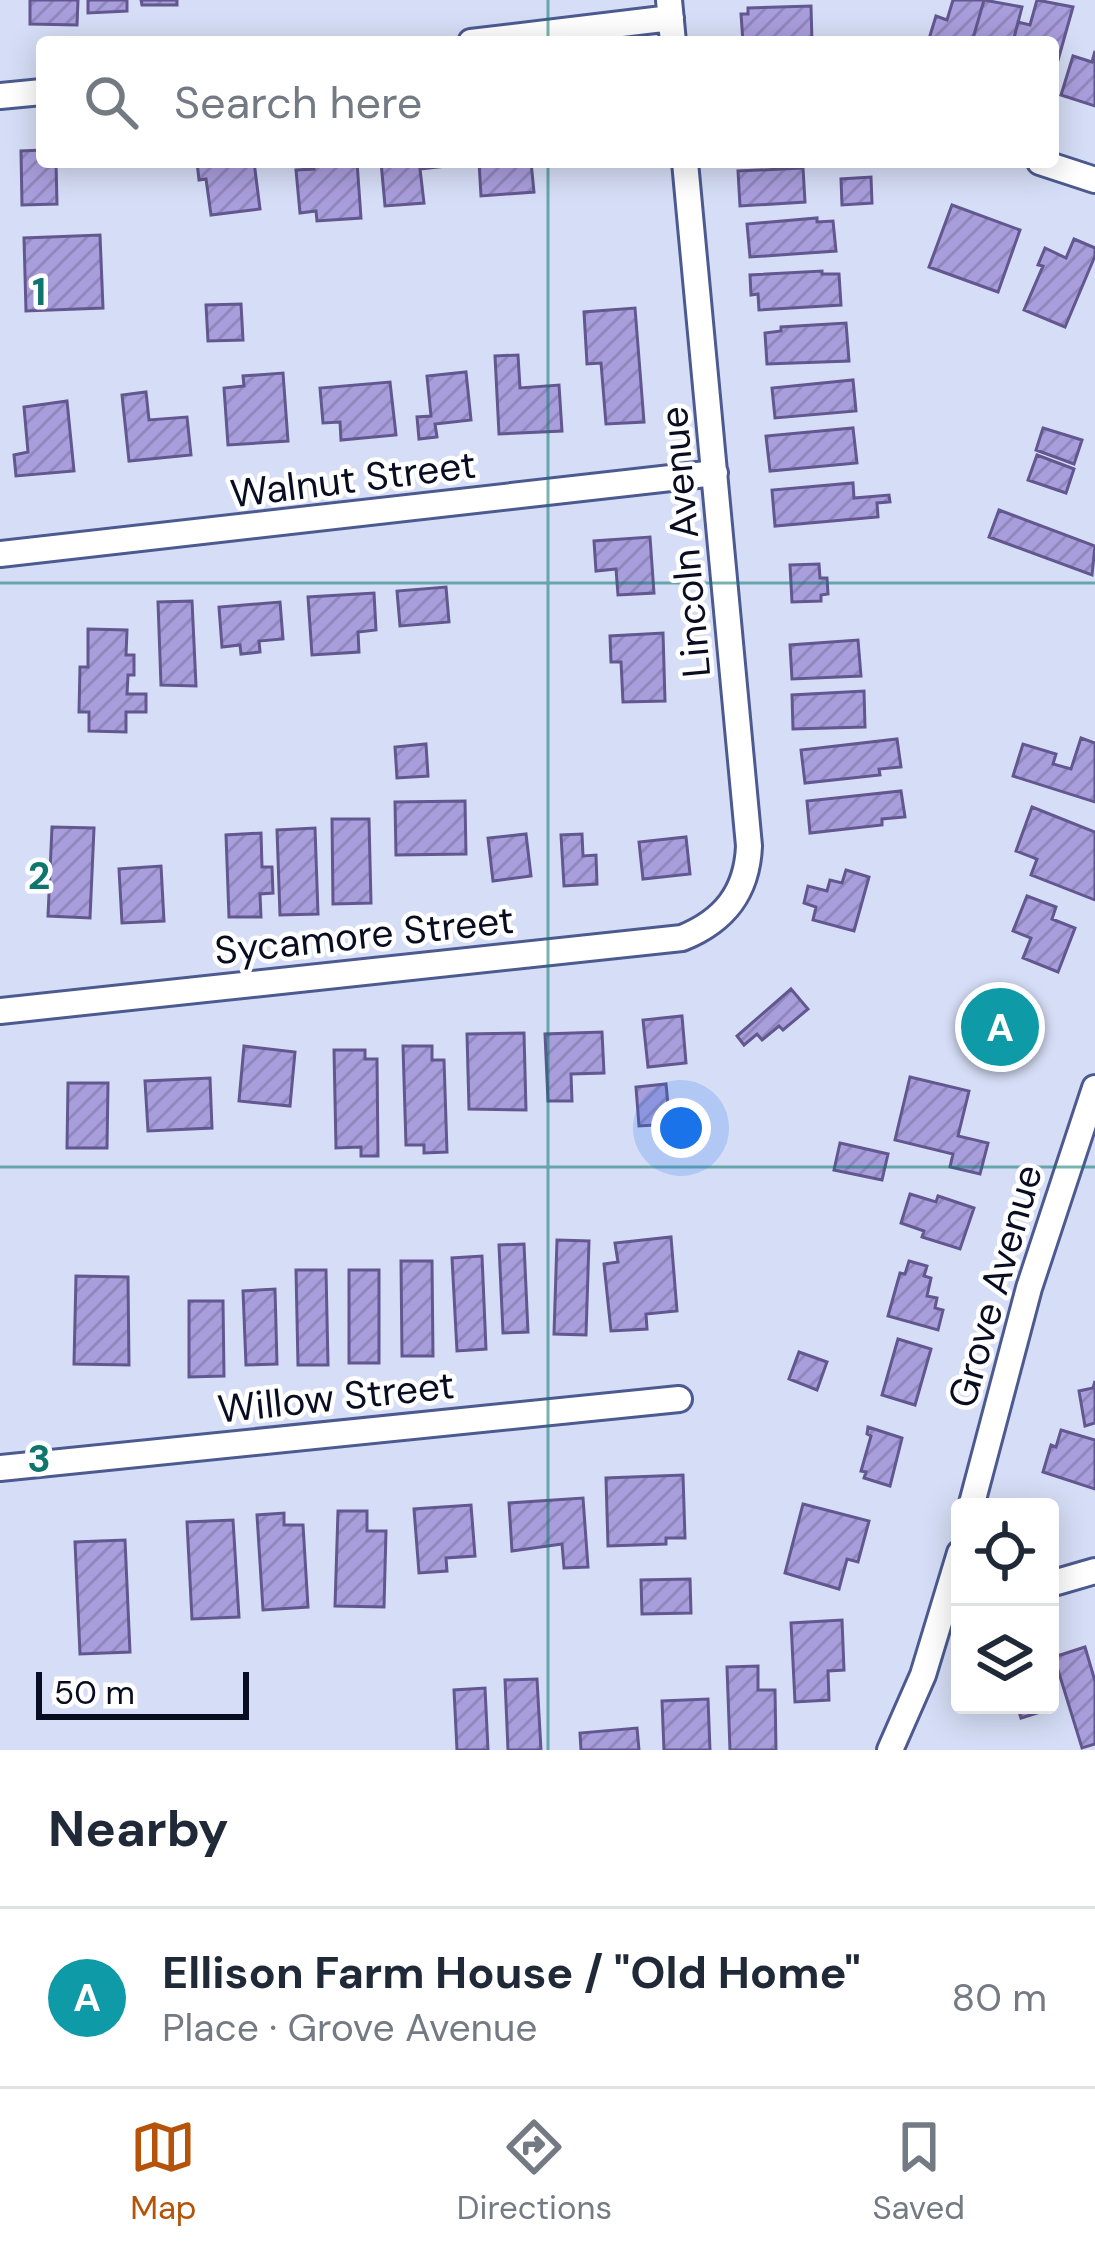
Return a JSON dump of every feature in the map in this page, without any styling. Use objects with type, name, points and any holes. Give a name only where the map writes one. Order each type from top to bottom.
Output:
[{"type":"street","points":[[526,36],[671,20]]},
{"type":"street","points":[[0,96],[36,93]]},
{"type":"street","name":"Lincoln Avenue","points":[[686,168],[749,846],[741,890],[728,910]]},
{"type":"street","points":[[1058,168],[1095,180]]},
{"type":"street","name":"Walnut Street","points":[[0,554],[715,473]]},
{"type":"street","name":"Sycamore Street","points":[[0,1010],[682,938],[705,929],[728,910]]},
{"type":"street","name":"Grove Avenue","points":[[973,1498],[1035,1269],[1095,1088]]},
{"type":"street","name":"Willow Street","points":[[0,1468],[679,1399]]},
{"type":"street","points":[[1059,1581],[1095,1571]]},
{"type":"street","points":[[890,1750],[951,1616]]},
{"type":"building","points":[[30,0],[78,0],[77,25],[30,24]]},
{"type":"building","points":[[88,0],[127,0],[127,11],[88,13]]},
{"type":"building","points":[[141,0],[177,0],[177,5],[142,5]]},
{"type":"building","points":[[953,0],[984,0],[974,36],[930,36],[936,16],[947,20]]},
{"type":"building","points":[[984,0],[1022,7],[1015,36],[974,36]]},
{"type":"building","points":[[1037,0],[1073,7],[1059,57],[1059,36],[1014,36],[1018,22],[1030,25]]},
{"type":"building","points":[[811,6],[812,36],[743,36],[741,14],[748,14],[748,8]]},
{"type":"building","points":[[1095,51],[1095,106],[1061,95],[1073,56],[1092,62]]},
{"type":"building","points":[[36,150],[36,168],[56,168],[57,204],[22,205],[21,151]]},
{"type":"building","points":[[198,168],[255,168],[260,209],[211,215],[206,179],[199,180]]},
{"type":"building","points":[[357,168],[361,218],[317,221],[316,211],[300,213],[296,170]]},
{"type":"building","points":[[382,168],[429,168],[420,169],[424,203],[385,206]]},
{"type":"building","points":[[479,168],[532,168],[534,192],[481,196]]},
{"type":"building","points":[[803,168],[805,202],[740,206],[738,171]]},
{"type":"building","points":[[871,177],[872,203],[842,205],[841,179]]},
{"type":"building","points":[[952,205],[1020,230],[998,292],[929,267]]},
{"type":"building","points":[[817,218],[817,222],[833,221],[836,251],[750,257],[747,224]]},
{"type":"building","points":[[100,235],[103,308],[26,311],[24,238]]},
{"type":"building","points":[[1074,239],[1095,248],[1095,256],[1065,327],[1024,310],[1043,266],[1038,265],[1045,248],[1066,258]]},
{"type":"building","points":[[839,274],[841,305],[759,310],[758,294],[751,295],[750,275]]},
{"type":"building","points":[[241,304],[243,340],[208,341],[206,305]]},
{"type":"building","points":[[635,308],[644,422],[606,424],[601,363],[587,364],[584,312]]},
{"type":"building","points":[[846,323],[849,361],[767,364],[765,333],[781,331],[781,327]]},
{"type":"building","points":[[518,355],[520,388],[559,385],[562,431],[499,434],[495,356]]},
{"type":"building","points":[[466,372],[471,420],[435,424],[437,437],[419,439],[417,417],[431,416],[427,376]]},
{"type":"building","points":[[283,373],[288,441],[228,445],[224,388],[244,386],[243,376]]},
{"type":"building","points":[[853,380],[856,411],[775,418],[772,388]]},
{"type":"building","points":[[390,382],[396,435],[341,440],[340,422],[323,423],[320,388]]},
{"type":"building","points":[[146,392],[149,420],[187,417],[191,455],[129,461],[122,395]]},
{"type":"building","points":[[67,401],[74,471],[16,476],[14,455],[28,452],[24,407]]},
{"type":"building","points":[[853,428],[857,463],[770,471],[766,436]]},
{"type":"building","points":[[1043,428],[1082,440],[1074,464],[1036,450]]},
{"type":"building","points":[[1037,455],[1074,469],[1066,493],[1028,480]]},
{"type":"building","points":[[853,483],[854,498],[889,495],[890,502],[877,503],[878,517],[775,526],[772,490]]},
{"type":"building","points":[[999,510],[1095,546],[1092,575],[989,537]]},
{"type":"building","points":[[650,537],[654,593],[618,595],[616,569],[596,571],[594,541]]},
{"type":"building","points":[[819,564],[820,578],[827,578],[828,594],[821,595],[821,601],[792,602],[790,565]]},
{"type":"building","points":[[446,587],[449,622],[400,626],[397,591]]},
{"type":"building","points":[[374,593],[376,630],[358,632],[359,652],[312,655],[308,597]]},
{"type":"building","points":[[192,601],[196,686],[161,685],[158,602]]},
{"type":"building","points":[[280,602],[283,639],[259,641],[260,652],[241,654],[240,645],[222,647],[219,607]]},
{"type":"building","points":[[88,629],[127,630],[126,655],[134,655],[134,675],[128,675],[127,694],[146,694],[146,712],[126,712],[126,732],[89,731],[89,712],[79,712],[80,667],[88,667]]},
{"type":"building","points":[[663,633],[665,701],[623,702],[621,662],[611,662],[610,636]]},
{"type":"building","points":[[858,640],[861,676],[792,679],[790,645]]},
{"type":"building","points":[[864,691],[865,727],[793,729],[792,695]]},
{"type":"building","points":[[1081,738],[1095,743],[1095,802],[1013,776],[1023,744],[1056,754],[1053,764],[1071,769]]},
{"type":"building","points":[[897,739],[901,767],[879,769],[880,775],[805,783],[801,750]]},
{"type":"building","points":[[426,744],[428,776],[397,778],[395,747]]},
{"type":"building","points":[[901,791],[905,817],[882,819],[882,825],[810,833],[807,801]]},
{"type":"building","points":[[465,801],[466,854],[396,855],[395,802]]},
{"type":"building","points":[[1032,807],[1095,832],[1095,900],[1031,875],[1037,859],[1016,851]]},
{"type":"building","points":[[332,819],[369,819],[371,903],[333,904]]},
{"type":"building","points":[[52,827],[94,828],[90,918],[48,916]]},
{"type":"building","points":[[315,828],[318,914],[280,915],[277,830]]},
{"type":"building","points":[[261,833],[262,867],[272,867],[273,893],[260,894],[261,917],[229,917],[226,835]]},
{"type":"building","points":[[526,834],[531,876],[493,881],[488,838]]},
{"type":"building","points":[[582,834],[583,856],[596,855],[597,884],[564,886],[561,835]]},
{"type":"building","points":[[686,837],[690,874],[643,879],[639,842]]},
{"type":"building","points":[[161,866],[164,921],[122,923],[119,869]]},
{"type":"building","points":[[846,870],[869,877],[854,931],[813,920],[816,907],[804,903],[808,886],[827,891],[830,880],[842,883]]},
{"type":"building","points":[[1027,896],[1056,907],[1052,919],[1075,928],[1058,972],[1023,958],[1031,938],[1013,931]]},
{"type":"building","points":[[791,989],[808,1009],[783,1030],[779,1026],[762,1040],[757,1034],[744,1045],[737,1036]]},
{"type":"building","points":[[1009,999],[1039,1009],[1023,1055],[992,1044],[995,1036],[962,1025],[970,1001],[1004,1012]]},
{"type":"building","points":[[682,1016],[686,1063],[648,1067],[643,1020]]},
{"type":"building","points":[[602,1032],[604,1073],[571,1074],[572,1101],[548,1101],[545,1034]]},
{"type":"building","points":[[524,1033],[526,1110],[469,1109],[467,1034]]},
{"type":"building","points":[[244,1046],[295,1052],[290,1106],[239,1101]]},
{"type":"building","points":[[403,1046],[432,1046],[432,1060],[444,1060],[447,1152],[424,1153],[424,1145],[406,1145]]},
{"type":"building","points":[[334,1050],[365,1050],[365,1059],[377,1059],[378,1156],[361,1156],[361,1147],[336,1148]]},
{"type":"building","points":[[910,1077],[969,1091],[958,1136],[988,1143],[980,1174],[950,1167],[953,1154],[895,1140]]},
{"type":"building","points":[[210,1078],[212,1128],[148,1131],[145,1081]]},
{"type":"building","points":[[68,1083],[108,1083],[107,1148],[67,1148]]},
{"type":"building","points":[[666,1084],[670,1124],[639,1126],[636,1087]]},
{"type":"building","points":[[840,1143],[888,1154],[882,1180],[834,1170]]},
{"type":"building","points":[[910,1194],[936,1202],[938,1196],[974,1208],[960,1249],[922,1237],[924,1231],[901,1223]]},
{"type":"building","points":[[671,1237],[677,1311],[646,1314],[647,1329],[611,1331],[604,1264],[618,1262],[615,1243]]},
{"type":"building","points":[[557,1240],[589,1241],[586,1335],[554,1334]]},
{"type":"building","points":[[524,1244],[528,1332],[503,1333],[499,1245]]},
{"type":"building","points":[[482,1256],[486,1349],[457,1351],[452,1258]]},
{"type":"building","points":[[401,1261],[432,1261],[433,1356],[402,1356]]},
{"type":"building","points":[[909,1261],[927,1266],[924,1276],[931,1278],[927,1296],[937,1298],[935,1308],[943,1310],[938,1330],[888,1316],[900,1273],[905,1274]]},
{"type":"building","points":[[296,1270],[326,1270],[328,1365],[298,1365]]},
{"type":"building","points":[[349,1270],[379,1270],[379,1363],[349,1363]]},
{"type":"building","points":[[76,1276],[128,1277],[129,1365],[74,1364]]},
{"type":"building","points":[[275,1289],[277,1364],[246,1365],[243,1291]]},
{"type":"building","points":[[189,1301],[223,1301],[224,1376],[189,1377]]},
{"type":"building","points":[[898,1339],[931,1349],[915,1405],[882,1395]]},
{"type":"building","points":[[799,1352],[827,1362],[817,1390],[789,1379]]},
{"type":"building","points":[[1095,1381],[1095,1423],[1085,1426],[1079,1391],[1093,1388]]},
{"type":"building","points":[[868,1427],[902,1438],[890,1486],[864,1478],[866,1472],[861,1471],[871,1436]]},
{"type":"building","points":[[1061,1430],[1095,1440],[1095,1489],[1043,1472]]},
{"type":"building","points":[[683,1475],[685,1538],[666,1538],[666,1544],[608,1546],[606,1478]]},
{"type":"building","points":[[583,1498],[588,1567],[564,1568],[562,1544],[512,1551],[509,1503]]},
{"type":"building","points":[[803,1504],[869,1521],[858,1562],[847,1559],[839,1589],[785,1573]]},
{"type":"building","points":[[471,1505],[475,1556],[446,1558],[447,1571],[419,1573],[414,1509]]},
{"type":"building","points":[[338,1511],[367,1511],[367,1531],[386,1531],[384,1607],[335,1606]]},
{"type":"building","points":[[284,1513],[284,1525],[303,1525],[308,1607],[263,1610],[257,1515]]},
{"type":"building","points":[[233,1520],[239,1617],[192,1619],[187,1522]]},
{"type":"building","points":[[125,1540],[130,1652],[80,1654],[75,1542]]},
{"type":"building","points":[[690,1579],[691,1613],[642,1614],[641,1580]]},
{"type":"building","points":[[842,1620],[844,1670],[828,1671],[829,1700],[795,1702],[791,1623]]},
{"type":"building","points":[[1085,1647],[1095,1681],[1095,1744],[1082,1748],[1059,1673],[1059,1655]]},
{"type":"building","points":[[758,1666],[758,1690],[775,1690],[776,1750],[730,1750],[727,1667]]},
{"type":"building","points":[[537,1679],[541,1750],[508,1750],[505,1680]]},
{"type":"building","points":[[485,1688],[488,1750],[457,1750],[454,1690]]},
{"type":"building","points":[[708,1699],[710,1750],[664,1750],[662,1701]]},
{"type":"building","points":[[637,1728],[639,1750],[581,1750],[580,1733]]},
{"type":"place","name":"Ellison Farm House / \"Old Home\"","points":[[1000,1027]]}]
